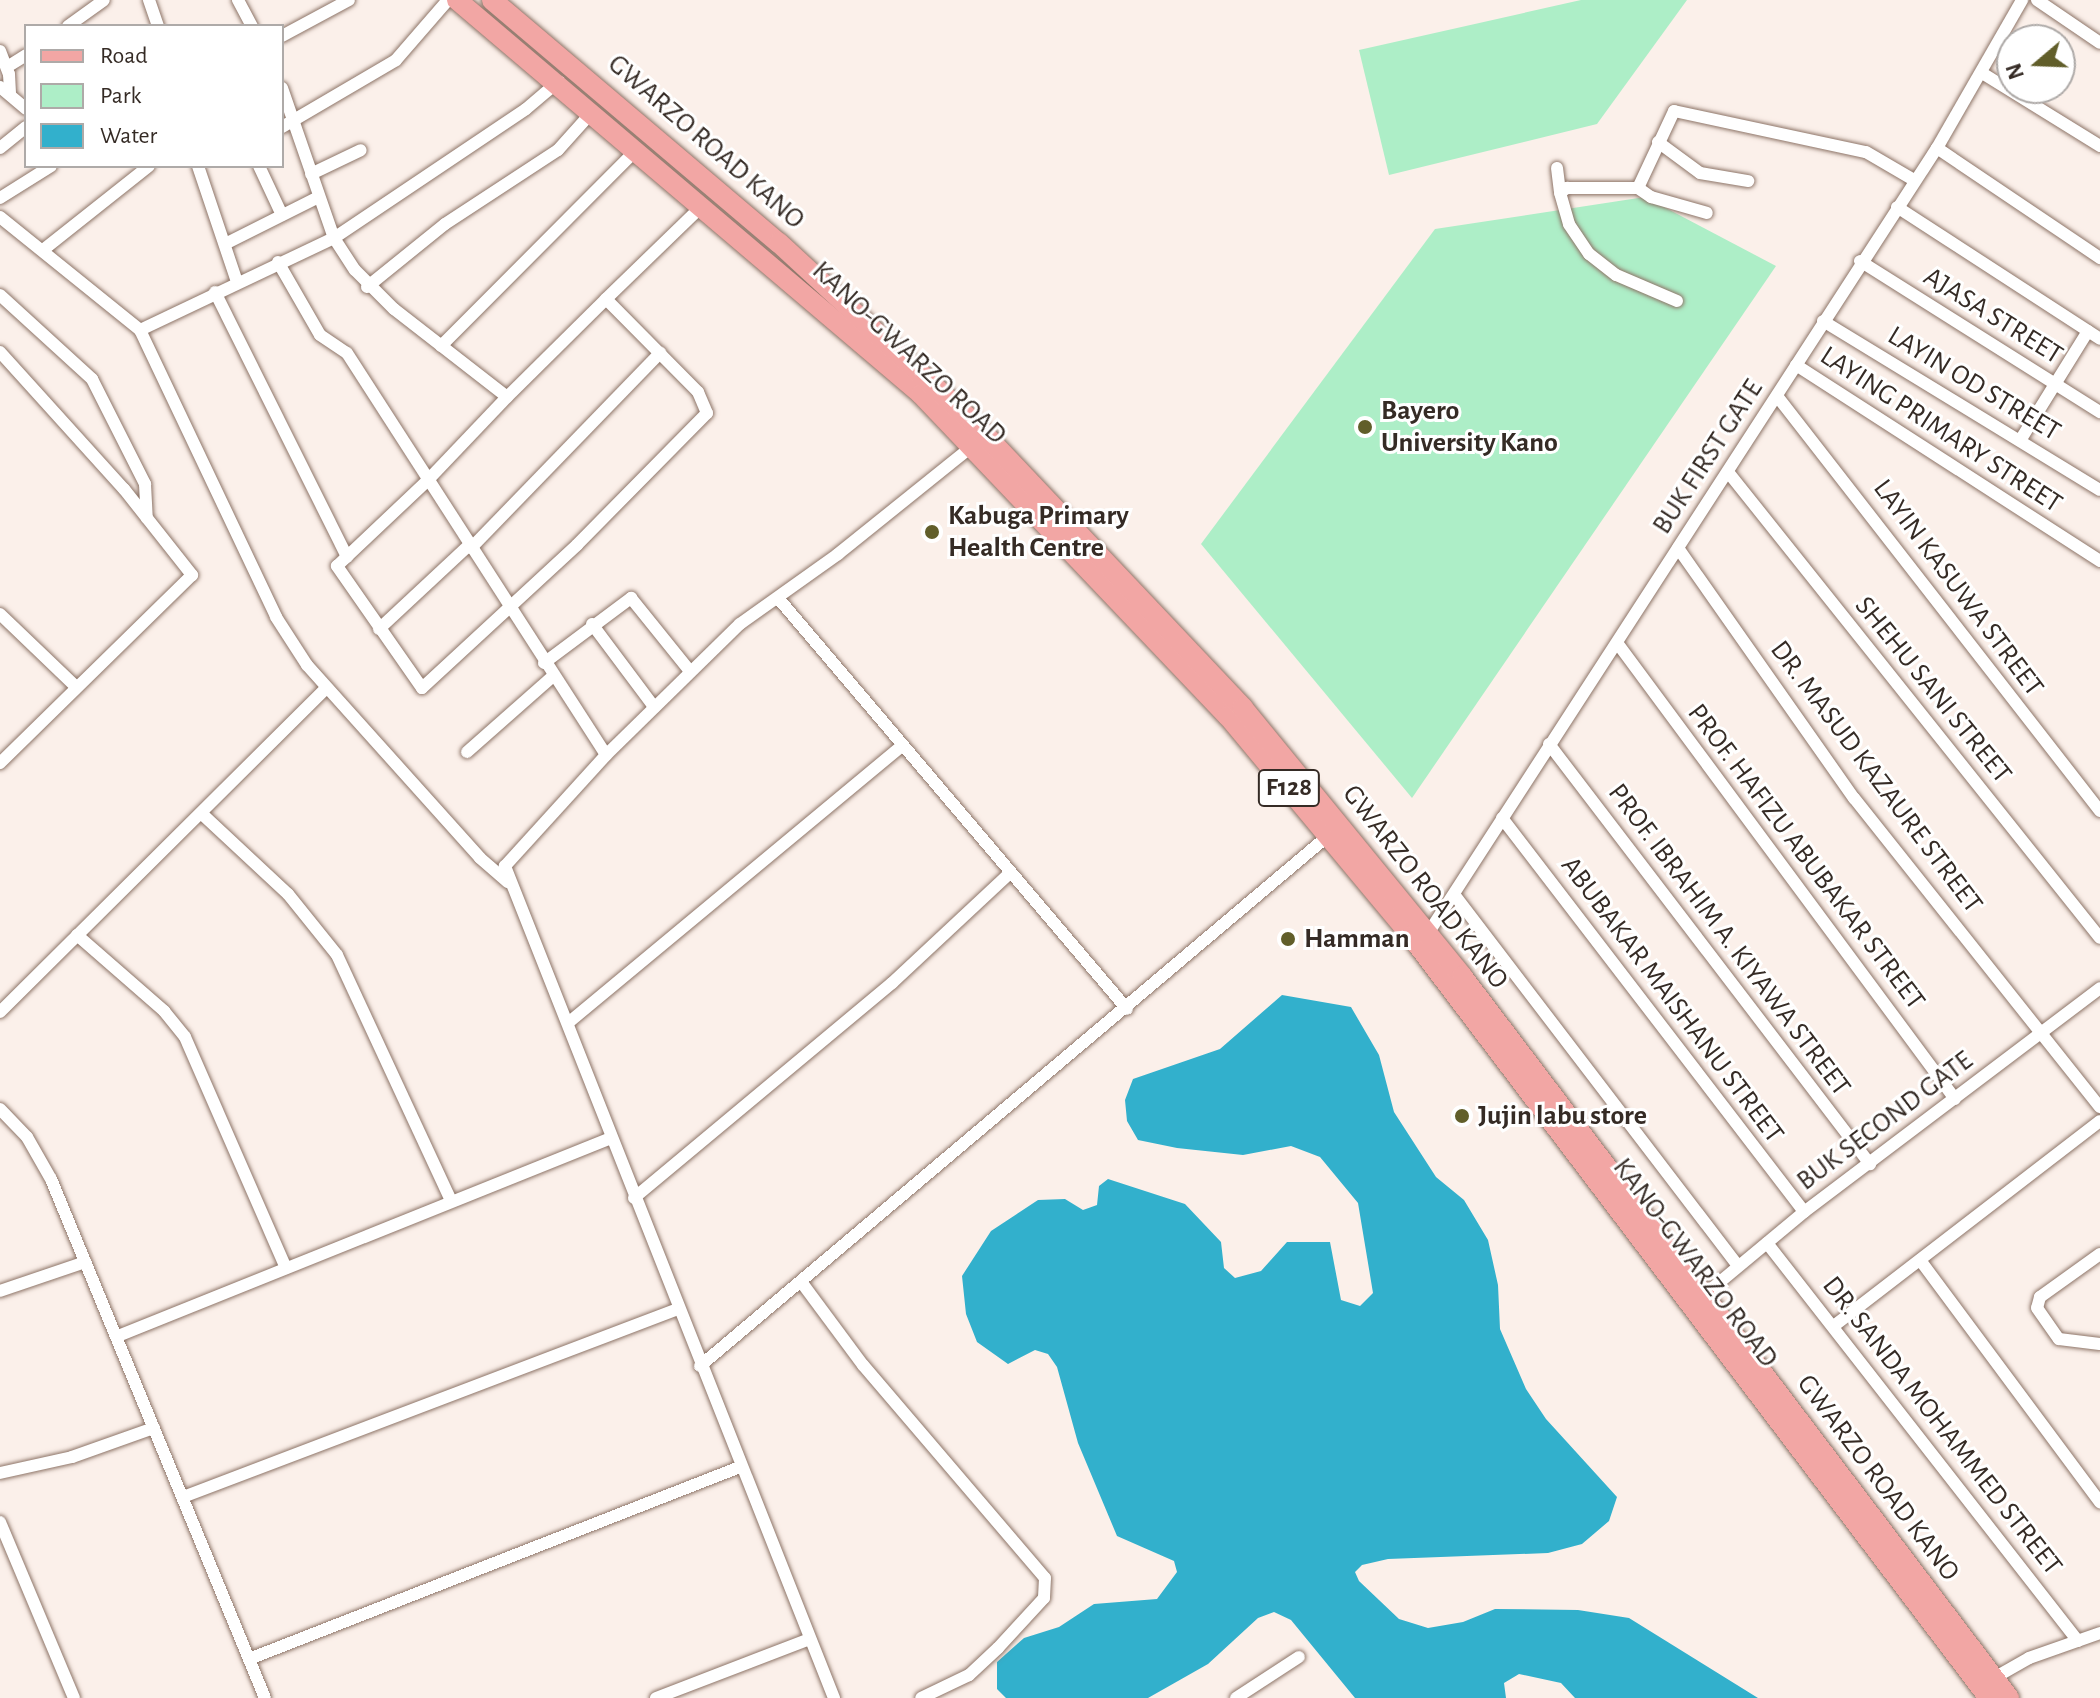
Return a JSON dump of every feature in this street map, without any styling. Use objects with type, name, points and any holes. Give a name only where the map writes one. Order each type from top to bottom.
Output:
[{"type":"main road","name":"KANO-GWARZO ROAD","points":[[457,0],[559,81],[921,394],[1279,763],[1329,835],[1411,936],[1992,1688]]},
{"type":"main road","name":"GWARZO ROAD KANO","points":[[492,0],[779,243],[972,421],[1279,763],[1427,935],[1703,1296],[1992,1688],[2009,1698]]},
{"type":"street","points":[[71,24],[104,0]]},
{"type":"street","points":[[149,0],[157,24]]},
{"type":"street","points":[[238,0],[251,24]]},
{"type":"street","points":[[284,35],[349,0]]},
{"type":"street","points":[[287,124],[396,60],[448,0]]},
{"type":"street","name":"BUK FIRST GATE","points":[[1427,935],[1456,897],[1549,744],[1618,644],[1860,261],[1937,148],[2022,0]]},
{"type":"street","points":[[2037,0],[2100,43]]},
{"type":"street","points":[[0,51],[7,67],[5,91],[24,107]]},
{"type":"street","points":[[7,67],[24,56]]},
{"type":"street","points":[[1982,73],[2100,146]]},
{"type":"street","points":[[140,330],[334,238],[526,109],[559,81]]},
{"type":"street","points":[[284,102],[287,124],[311,174],[334,238],[367,287],[507,397]]},
{"type":"street","points":[[1638,188],[1667,117],[1682,110],[1866,152],[1914,180]]},
{"type":"street","points":[[367,287],[445,224],[558,150],[593,111]]},
{"type":"street","points":[[0,148],[24,129]]},
{"type":"street","points":[[1658,142],[1700,173],[1748,181]]},
{"type":"street","points":[[1937,148],[2100,258]]},
{"type":"street","points":[[441,346],[637,149]]},
{"type":"street","points":[[311,174],[361,150]]},
{"type":"street","points":[[0,198],[48,168]]},
{"type":"street","points":[[43,250],[146,168]]},
{"type":"street","points":[[202,168],[237,282]]},
{"type":"street","points":[[260,168],[282,215]]},
{"type":"street","points":[[1557,168],[1569,224],[1589,254],[1616,275],[1677,301]]},
{"type":"street","points":[[1560,191],[1638,188],[1651,197],[1707,213]]},
{"type":"street","points":[[225,244],[319,197]]},
{"type":"street","points":[[606,299],[698,392],[707,413],[509,608],[422,688],[338,569],[507,397],[606,299],[703,205]]},
{"type":"street","points":[[1897,207],[2100,339]]},
{"type":"street","points":[[0,217],[140,330],[276,617],[326,688],[480,858],[508,882]]},
{"type":"street","name":"AJASA STREET","points":[[1860,261],[2100,412]]},
{"type":"street","points":[[278,262],[320,335],[347,353],[552,677],[606,755]]},
{"type":"street","points":[[215,292],[347,557]]},
{"type":"street","points":[[0,295],[92,379],[145,484],[148,518]]},
{"type":"street","name":"LAYIN OD STREET","points":[[1823,321],[2100,490]]},
{"type":"street","points":[[2021,439],[2058,385],[2088,331]]},
{"type":"street","points":[[0,352],[148,518],[192,575],[0,763]]},
{"type":"street","points":[[379,629],[470,547],[660,353]]},
{"type":"street","name":"LAYING PRIMARY STREET","points":[[1796,365],[2100,561]]},
{"type":"street","name":"LAYIN KASUWA STREET","points":[[1777,396],[2100,811]]},
{"type":"street","points":[[834,1698],[700,1366],[568,1023],[508,882],[506,861],[606,755],[740,624],[778,598],[971,447]]},
{"type":"street","name":"SHEHU SANI STREET","points":[[1728,472],[2100,938]]},
{"type":"street","name":"DR. MASUD KAZAURE STREET","points":[[1678,548],[1854,798],[2043,1031],[2100,1107]]},
{"type":"street","points":[[544,663],[592,624],[631,598],[690,671]]},
{"type":"street","points":[[778,598],[1008,875],[1127,1009]]},
{"type":"street","points":[[0,614],[76,687]]},
{"type":"street","points":[[592,624],[654,707]]},
{"type":"street","name":"PROF. HAFIZU ABUBAKAR STREET","points":[[1618,644],[1955,1099]]},
{"type":"street","points":[[467,752],[552,677]]},
{"type":"street","points":[[0,1012],[326,688]]},
{"type":"street","name":"PROF. IBRAHIM A. KIYAWA STREET","points":[[1549,744],[1870,1164]]},
{"type":"street","points":[[568,1023],[900,747]]},
{"type":"street","points":[[201,813],[288,894],[337,955],[451,1201]]},
{"type":"street","name":"ABUBAKAR MAISHANU STREET","points":[[1502,818],[1804,1212]]},
{"type":"street","points":[[700,1366],[1127,1009],[1329,835]]},
{"type":"street","points":[[634,1198],[892,983],[1008,875]]},
{"type":"street","points":[[1456,897],[1738,1266]]},
{"type":"street","points":[[77,935],[164,1011],[185,1037],[286,1268]]},
{"type":"street","name":"BUK SECOND GATE","points":[[1703,1296],[1804,1212],[2100,988]]},
{"type":"street","points":[[0,1109],[27,1137],[51,1179],[265,1698]]},
{"type":"street","points":[[1835,1325],[2100,1121]]},
{"type":"street","points":[[118,1336],[611,1138]]},
{"type":"street","name":"DR. SANDA MOHAMMED STREET","points":[[1767,1243],[1835,1325],[2078,1641]]},
{"type":"street","points":[[2100,1254],[2040,1297],[2037,1308],[2059,1339],[2100,1344]]},
{"type":"street","points":[[1920,1260],[2100,1502]]},
{"type":"street","points":[[0,1291],[85,1262]]},
{"type":"street","points":[[802,1283],[863,1365],[1045,1578],[1044,1598],[998,1648],[969,1675],[921,1698]]},
{"type":"street","points":[[183,1497],[678,1309]]},
{"type":"street","points":[[0,1473],[72,1457],[154,1428]]},
{"type":"street","points":[[249,1659],[740,1467]]},
{"type":"street","points":[[0,1522],[74,1698]]},
{"type":"street","points":[[1992,1688],[2029,1658],[2100,1633]]},
{"type":"street","points":[[656,1698],[810,1639]]},
{"type":"street","points":[[1236,1698],[1299,1657]]},
{"type":"green space","points":[[1581,0],[1687,0],[1597,124],[1389,175],[1359,50]]},
{"type":"green space","points":[[1645,197],[1776,266],[1412,798],[1201,544],[1435,229]]},
{"type":"water","points":[[1282,995],[1351,1007],[1379,1055],[1394,1112],[1436,1177],[1464,1200],[1488,1240],[1498,1285],[1500,1329],[1526,1389],[1546,1419],[1617,1497],[1609,1521],[1582,1544],[1548,1553],[1388,1559],[1362,1565],[1355,1572],[1359,1581],[1399,1619],[1428,1628],[1463,1622],[1495,1609],[1578,1610],[1629,1618],[1758,1698],[1575,1698],[1561,1683],[1519,1674],[1504,1683],[1506,1698],[1355,1698],[1291,1620],[1274,1612],[1258,1618],[1208,1664],[1148,1698],[1006,1698],[997,1689],[997,1662],[1024,1638],[1059,1627],[1094,1604],[1157,1599],[1177,1572],[1174,1561],[1117,1536],[1078,1443],[1057,1367],[1048,1354],[1035,1350],[1008,1364],[977,1342],[966,1314],[962,1276],[991,1231],[1038,1200],[1065,1199],[1083,1210],[1097,1205],[1099,1186],[1108,1179],[1185,1204],[1221,1242],[1224,1268],[1235,1278],[1261,1271],[1287,1242],[1330,1242],[1341,1300],[1360,1306],[1373,1293],[1358,1203],[1320,1157],[1291,1146],[1243,1155],[1177,1148],[1138,1140],[1127,1121],[1125,1100],[1133,1079],[1220,1049]]},
{"type":"place","name":"Bayero University Kano","points":[[1365,427]]},
{"type":"place","name":"Kabuga Primary Health Centre","points":[[932,532]]},
{"type":"place","name":"Hamman","points":[[1288,939]]},
{"type":"place","name":"Jujin labu store","points":[[1462,1116]]}]
